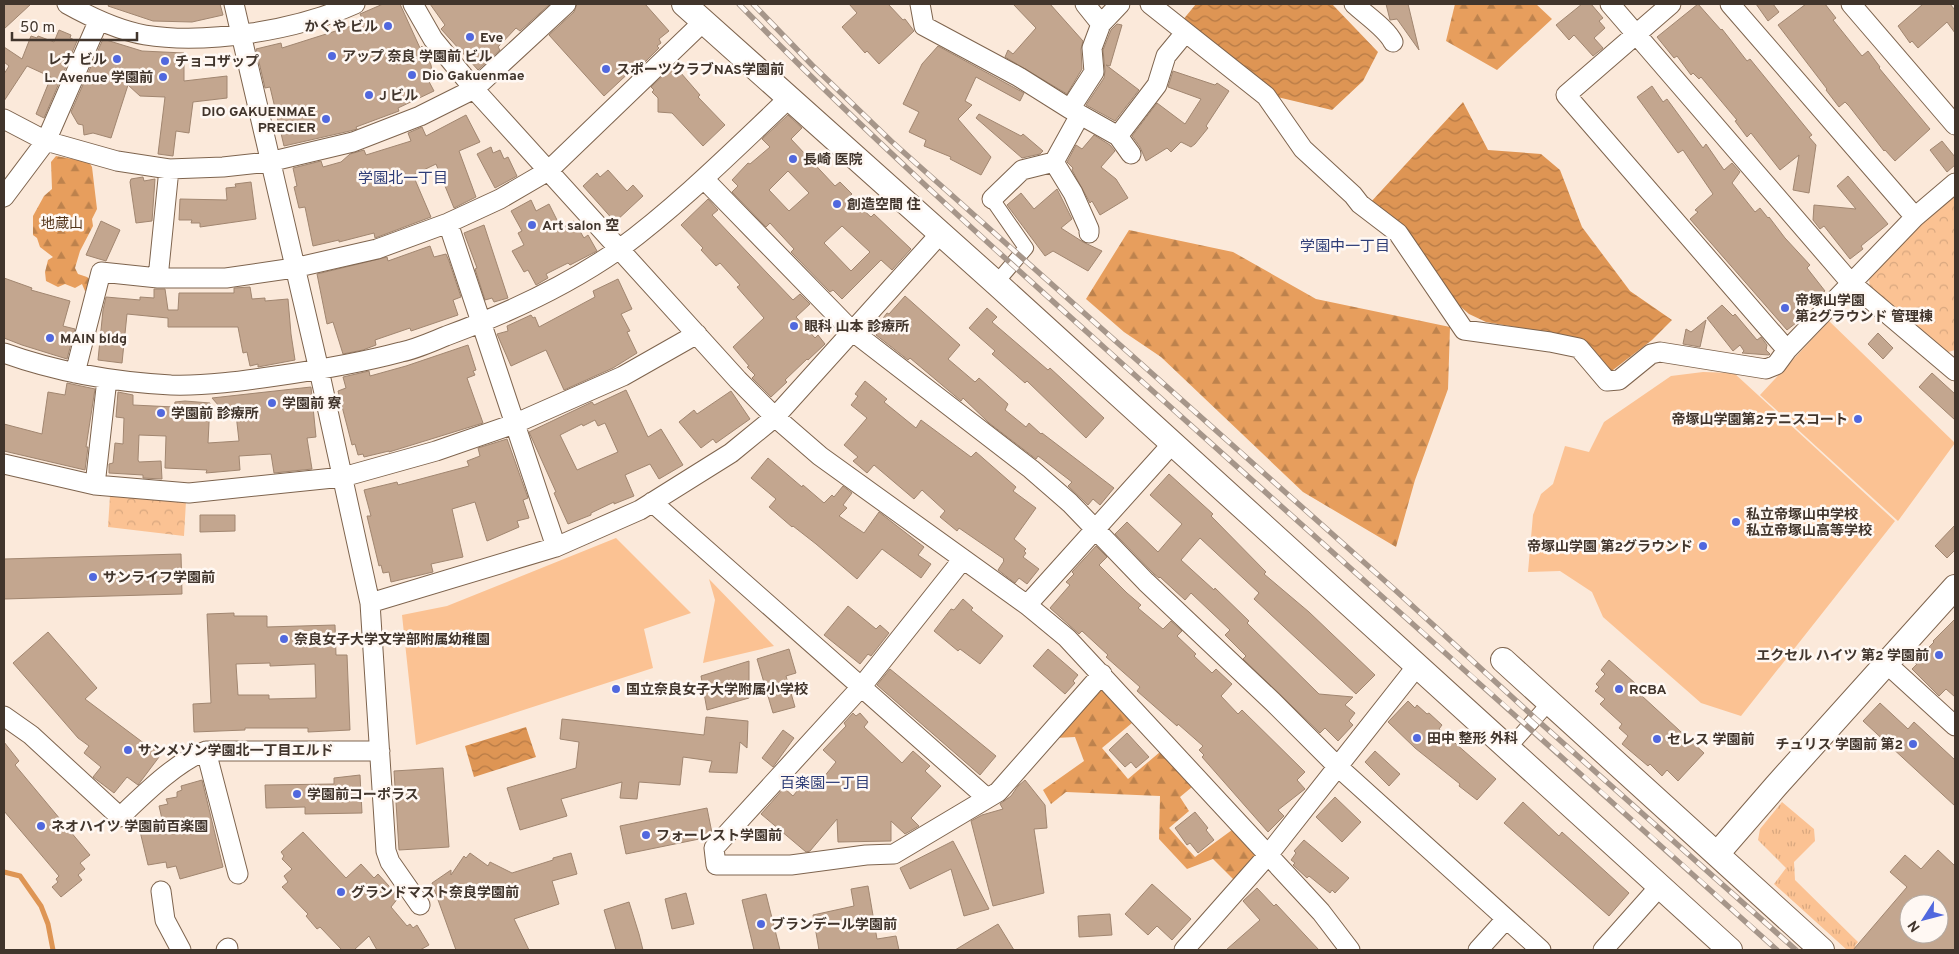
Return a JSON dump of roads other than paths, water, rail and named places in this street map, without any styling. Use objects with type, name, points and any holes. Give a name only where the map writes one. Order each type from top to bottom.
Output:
[{"type":"street","points":[[67,4],[98,22],[144,35],[189,38],[241,34],[292,26],[356,4]]},
{"type":"street","points":[[234,4],[319,370],[370,603],[386,851],[390,862],[420,905]]},
{"type":"street","points":[[413,4],[434,39],[474,89],[618,250],[738,380],[775,417],[820,456],[1027,605],[1067,638],[1322,912],[1350,950]]},
{"type":"street","points":[[4,119],[46,141],[117,161],[169,169],[223,167],[270,162],[353,142],[420,116],[474,89],[566,4]]},
{"type":"street","points":[[684,4],[788,99],[996,282],[1508,750],[1730,950]]},
{"type":"street","points":[[920,4],[924,26],[1019,77],[1118,136],[1131,154]]},
{"type":"street","points":[[1085,4],[1101,24]]},
{"type":"street","points":[[1054,162],[1094,72],[1092,48],[1101,24],[1120,4]]},
{"type":"street","points":[[1150,4],[1266,96],[1303,149],[1360,204],[1398,233],[1464,330],[1579,348],[1607,381],[1619,380],[1651,354],[1660,352],[1766,368],[1776,365],[1787,350],[1851,283],[1915,218],[1955,183]]},
{"type":"street","points":[[1354,4],[1368,18],[1389,33],[1394,42]]},
{"type":"street","points":[[1610,4],[1851,283],[1955,370]]},
{"type":"street","points":[[1671,4],[1566,95],[1787,350]]},
{"type":"street","points":[[1730,4],[1915,218]]},
{"type":"street","points":[[1851,4],[1955,125]]},
{"type":"street","points":[[4,197],[46,141],[98,22]]},
{"type":"street","points":[[76,373],[102,272],[158,278],[226,278],[294,268],[377,249],[448,223],[500,199],[548,171],[704,22]]},
{"type":"street","points":[[1118,136],[1157,85],[1166,56],[1185,32]]},
{"type":"street","points":[[90,41],[103,34],[158,46],[187,48],[229,44],[246,53]]},
{"type":"street","points":[[4,353],[76,373],[107,379],[173,385],[237,382],[319,370],[403,352],[483,323],[538,298],[618,250],[704,179],[788,99]]},
{"type":"street","points":[[1054,162],[1073,192],[1090,229],[1089,233]]},
{"type":"street","points":[[996,282],[1026,248],[992,199],[1022,170],[1054,162]]},
{"type":"street","points":[[158,278],[169,169]]},
{"type":"street","points":[[704,179],[852,331],[1031,469],[1070,503],[1146,582],[1337,766],[1540,950]]},
{"type":"street","points":[[1073,192],[1091,205]]},
{"type":"street","points":[[448,223],[483,323],[514,424],[556,547]]},
{"type":"street","points":[[370,603],[556,547],[640,510],[732,453],[775,417],[940,234]]},
{"type":"street","points":[[4,464],[95,485],[190,493],[343,476],[436,451],[514,424],[623,376],[697,334]]},
{"type":"street","points":[[95,485],[107,379]]},
{"type":"street","points":[[1027,605],[1172,444]]},
{"type":"street","points":[[652,502],[987,798]]},
{"type":"street","points":[[963,559],[862,686],[714,848],[716,865],[791,865],[866,854],[894,854],[998,792],[1102,674]]},
{"type":"street","points":[[1717,854],[1955,586]]},
{"type":"street","points":[[1502,660],[1822,950]]},
{"type":"street","points":[[1887,664],[1955,726]]},
{"type":"street","points":[[1184,950],[1268,855],[1417,666]]},
{"type":"street","points":[[1508,750],[1550,702]]},
{"type":"street","points":[[4,716],[31,735],[120,817],[152,787],[196,754],[206,751],[380,751]]},
{"type":"street","points":[[206,751],[238,874]]},
{"type":"street","points":[[1603,950],[1660,886]]},
{"type":"street","points":[[161,890],[173,916],[181,950]]},
{"type":"street","points":[[1478,950],[1506,919]]},
{"type":"water","points":[[1196,4],[1332,4],[1378,52],[1363,81],[1332,110],[1273,96],[1182,21]]},
{"type":"water","points":[[1463,102],[1488,150],[1541,154],[1560,170],[1582,227],[1630,291],[1672,320],[1652,340],[1609,373],[1589,345],[1570,336],[1486,322],[1469,314],[1455,302],[1370,203]]},
{"type":"water","points":[[526,727],[536,757],[474,777],[465,746]]},
{"type":"waterway","points":[[4,872],[20,876],[41,906],[48,924],[53,950]]},
{"type":"railway","points":[[739,4],[888,150],[991,245],[1777,950]]},
{"type":"railway","points":[[753,4],[812,65],[891,141],[1796,950]]},
{"type":"place","name":"かくや ビル","points":[[388,26]]},
{"type":"place","name":"Eve","points":[[470,37]]},
{"type":"place","name":"アップ 奈良 学園前 ビル","points":[[332,56]]},
{"type":"place","name":"レナ ビル","points":[[117,59]]},
{"type":"place","name":"チョコザップ","points":[[165,61]]},
{"type":"place","name":"スポーツクラブNAS学園前","points":[[606,69]]},
{"type":"place","name":"Dio Gakuenmae","points":[[412,75]]},
{"type":"place","name":"L. Avenue 学園前","points":[[163,77]]},
{"type":"place","name":"J ビル","points":[[369,95]]},
{"type":"place","name":"DIO GAKUENMAE PRECIER","points":[[326,119]]},
{"type":"place","name":"長崎 医院","points":[[793,159]]},
{"type":"place","name":"創造空間 住","points":[[837,204]]},
{"type":"place","name":"Art salon 空","points":[[532,225]]},
{"type":"place","name":"帝塚山学園 第2グラウンド 管理棟","points":[[1785,308]]},
{"type":"place","name":"眼科 山本 診療所","points":[[794,326]]},
{"type":"place","name":"MAIN bldg","points":[[50,338]]},
{"type":"place","name":"学園前 寮","points":[[272,403]]},
{"type":"place","name":"学園前 診療所","points":[[161,413]]},
{"type":"place","name":"帝塚山学園第2テニスコート","points":[[1858,419]]},
{"type":"place","name":"私立帝塚山中学校 私立帝塚山高等学校","points":[[1736,522]]},
{"type":"place","name":"帝塚山学園 第2グラウンド","points":[[1703,546]]},
{"type":"place","name":"サンライフ学園前","points":[[93,577]]},
{"type":"place","name":"奈良女子大学文学部附属幼稚園","points":[[284,639]]},
{"type":"place","name":"エクセル ハイツ 第2 学園前","points":[[1939,655]]},
{"type":"place","name":"国立奈良女子大学附属小学校","points":[[616,689]]},
{"type":"place","name":"RCBA","points":[[1619,689]]},
{"type":"place","name":"田中 整形 外科","points":[[1417,738]]},
{"type":"place","name":"セレス 学園前","points":[[1657,739]]},
{"type":"place","name":"チュリス 学園前 第2","points":[[1913,744]]},
{"type":"place","name":"サンメゾン学園北一丁目エルド","points":[[128,750]]},
{"type":"place","name":"学園前コーポラス","points":[[297,794]]},
{"type":"place","name":"ネオハイツ 学園前百楽園","points":[[41,826]]},
{"type":"place","name":"フォーレスト学園前","points":[[646,835]]},
{"type":"place","name":"グランドマスト奈良学園前","points":[[341,892]]},
{"type":"place","name":"ブランデール学園前","points":[[761,924]]},
{"type":"district","name":"学園北一丁目","points":[[403,178]]},
{"type":"district","name":"学園中一丁目","points":[[1345,246]]},
{"type":"district","name":"百楽園一丁目","points":[[825,783]]},
{"type":"park label","name":"地蔵山","points":[[62,223]]}]
